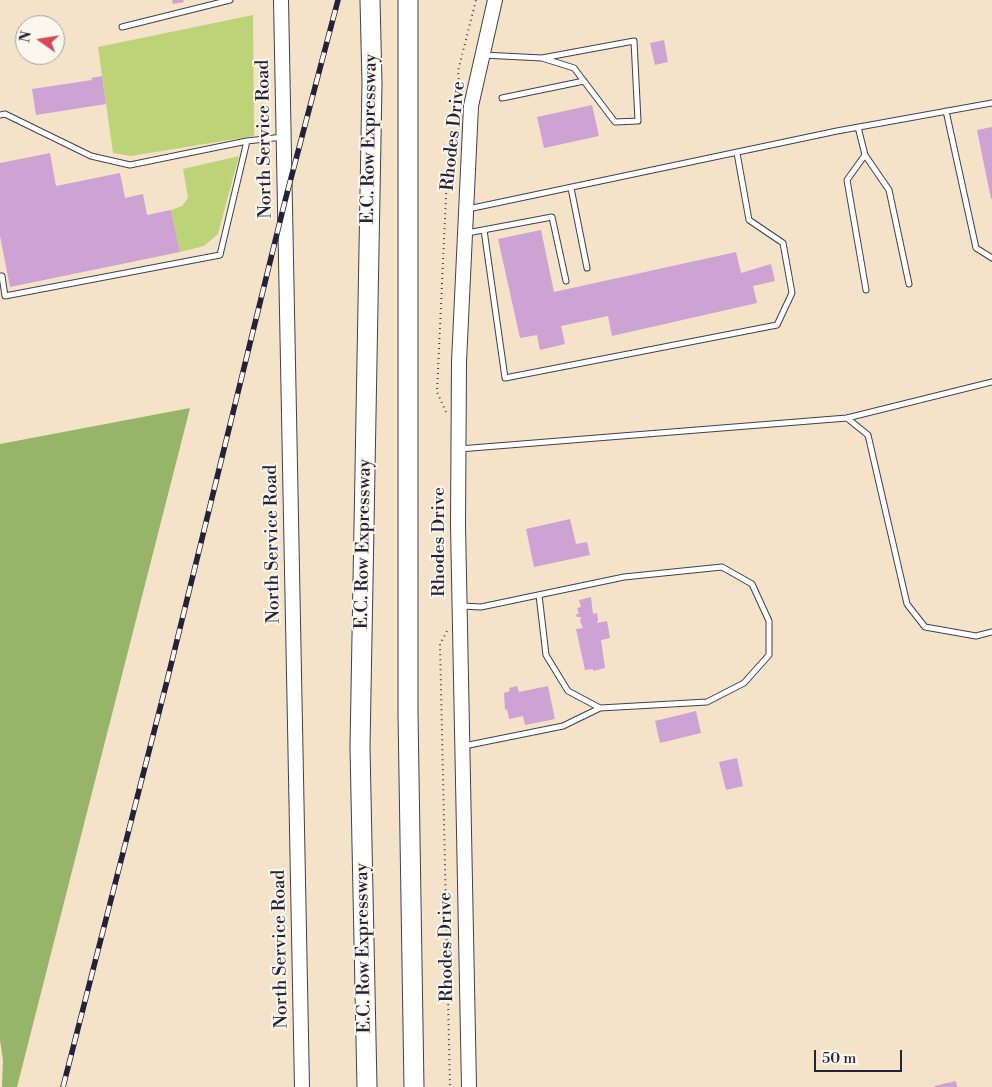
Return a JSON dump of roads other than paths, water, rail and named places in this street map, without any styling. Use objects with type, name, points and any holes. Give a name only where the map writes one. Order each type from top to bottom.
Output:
[{"type":"highway","name":"E.C. Row Expressway","points":[[367,1087],[360,747],[372,93],[370,0]]},
{"type":"highway","name":"E.C. Row Expressway","points":[[408,0],[408,713],[414,1087]]},
{"type":"street","name":"North Service Road","points":[[281,0],[302,1087]]},
{"type":"street","name":"Rhodes Drive","points":[[469,1087],[459,605],[458,449],[464,234],[471,106],[495,0]]},
{"type":"lane","points":[[122,27],[230,0]]},
{"type":"lane","points":[[483,55],[542,58],[634,41],[638,121],[615,122],[574,68],[542,58]]},
{"type":"lane","points":[[502,98],[584,81]]},
{"type":"lane","points":[[465,210],[858,127],[992,103]]},
{"type":"lane","points":[[946,111],[976,248],[992,258]]},
{"type":"lane","points":[[0,116],[6,114],[91,156],[130,165],[247,141],[284,137]]},
{"type":"lane","points":[[858,127],[865,155],[889,190],[909,284]]},
{"type":"lane","points":[[0,276],[2,276],[5,296],[220,254],[247,141]]},
{"type":"lane","points":[[484,230],[505,378],[777,325],[792,293],[783,243],[749,220],[737,152]]},
{"type":"lane","points":[[865,155],[848,180],[866,290]]},
{"type":"lane","points":[[571,188],[587,268]]},
{"type":"lane","points":[[464,234],[552,217],[566,282]]},
{"type":"lane","points":[[458,449],[848,418],[992,382]]},
{"type":"lane","points":[[848,418],[868,435],[907,604],[925,627],[976,636],[992,632]]},
{"type":"lane","points":[[459,605],[481,607],[624,577],[722,567],[752,584],[769,621],[769,655],[744,683],[707,702],[600,708],[563,726],[462,747]]},
{"type":"lane","points":[[539,595],[546,655],[568,691],[600,708]]},
{"type":"railway","points":[[63,1087],[167,681],[285,201],[338,0]]}]
